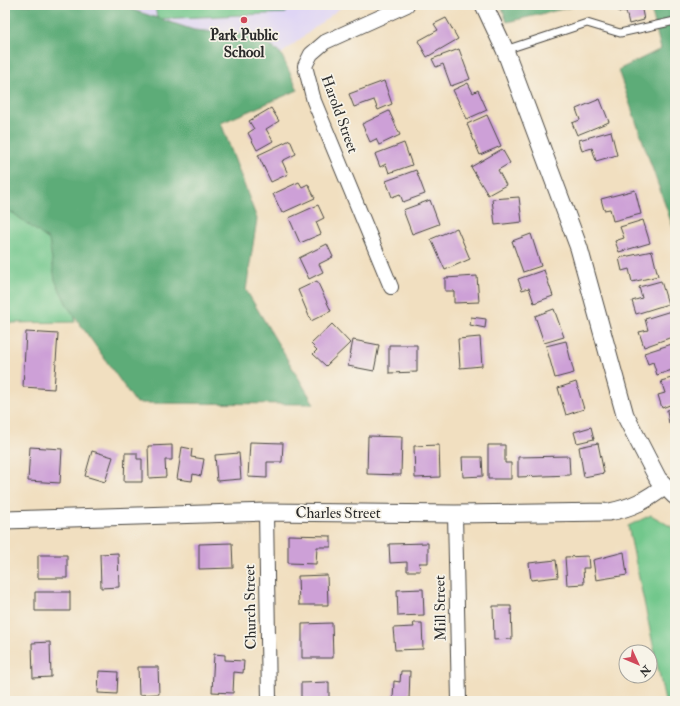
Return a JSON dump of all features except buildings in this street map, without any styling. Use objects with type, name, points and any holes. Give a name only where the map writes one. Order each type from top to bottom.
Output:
[{"type":"street","name":"Harold Street","points":[[391,287],[314,101],[305,66],[311,54],[325,42],[407,5]]},
{"type":"street","points":[[484,5],[505,50],[579,248],[625,415],[658,479],[670,491]]},
{"type":"street","name":"Charles Street","points":[[5,520],[266,512],[454,514],[609,512],[626,509],[670,491]]},
{"type":"street","name":"Church Street","points":[[266,512],[269,701]]},
{"type":"street","name":"Mill Street","points":[[454,514],[459,701]]},
{"type":"lane","points":[[505,50],[587,23],[620,33],[675,21]]},
{"type":"shaded area","name":"Park Public School","points":[[127,5],[344,5],[281,54],[258,36],[194,30],[130,9]]},
{"type":"green space","points":[[5,5],[65,5],[75,322],[6,323],[5,332]]},
{"type":"green space","points":[[5,5],[127,5],[130,9],[194,30],[258,36],[281,54],[298,90],[221,123],[257,219],[246,290],[314,404],[136,403],[68,307],[55,280],[49,240],[13,213],[5,210]]},
{"type":"green space","points":[[155,5],[288,5],[286,13],[157,19]]},
{"type":"green space","points":[[501,5],[580,5],[507,22]]},
{"type":"green space","points":[[650,5],[675,5],[675,233],[618,70],[661,49]]},
{"type":"green space","points":[[651,515],[675,529],[675,701],[665,701],[658,668],[658,644],[653,644],[628,526]]},
{"type":"place","name":"Park Public School","points":[[244,20]]}]
